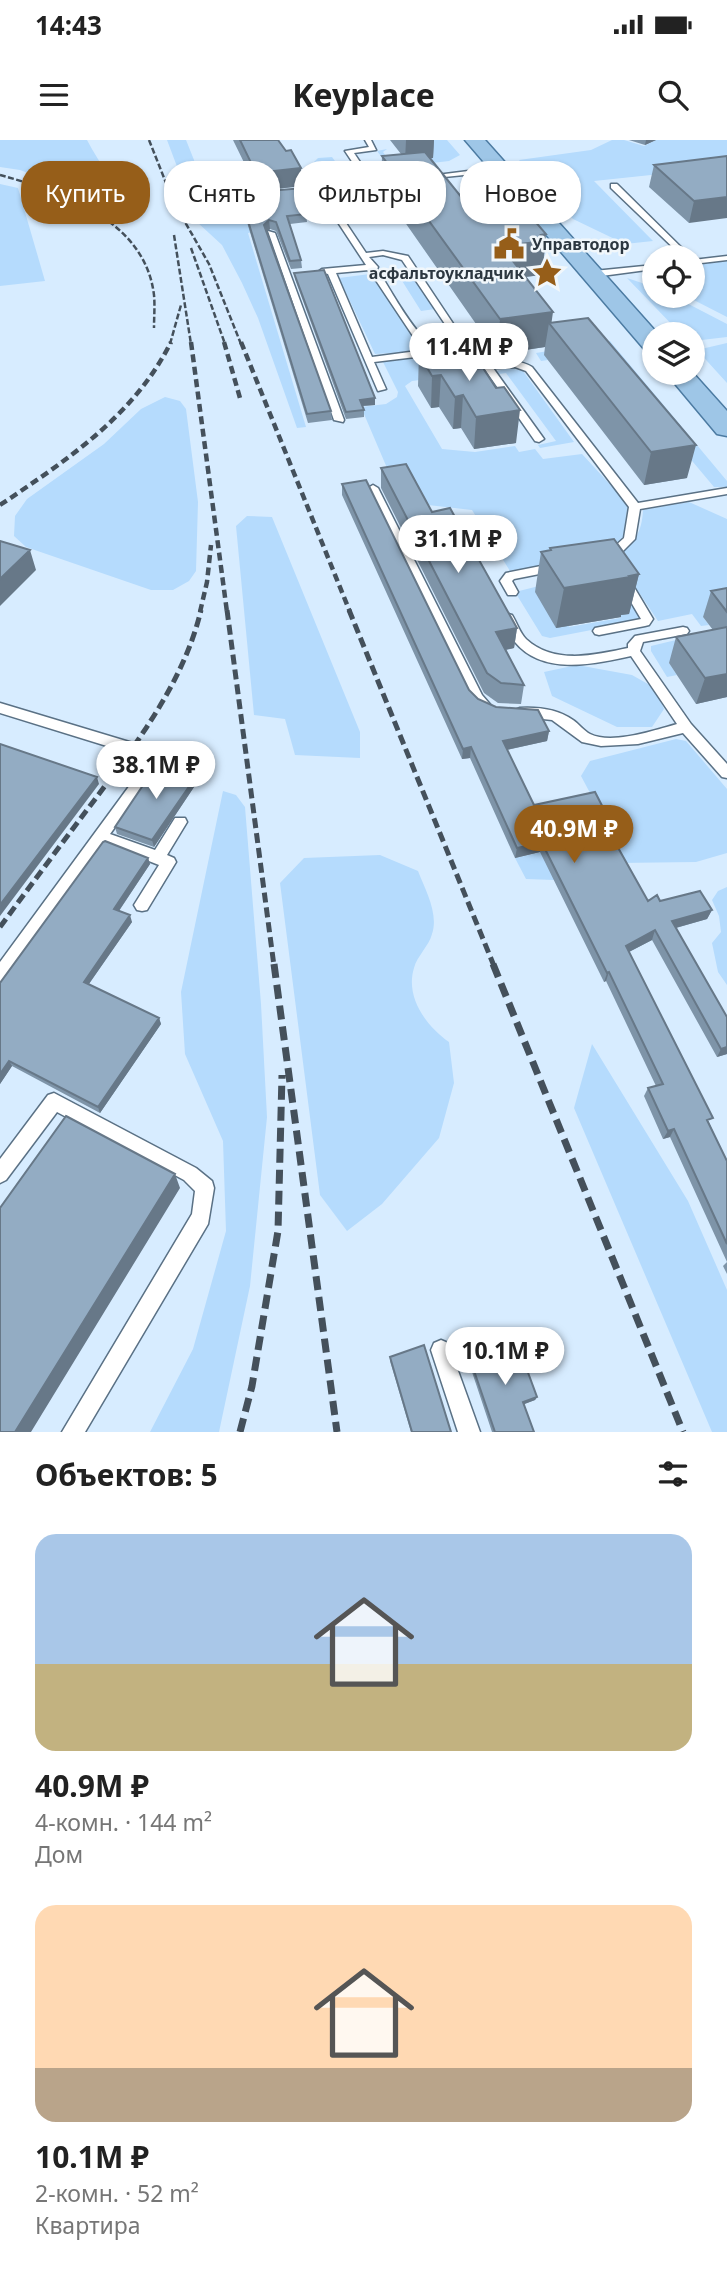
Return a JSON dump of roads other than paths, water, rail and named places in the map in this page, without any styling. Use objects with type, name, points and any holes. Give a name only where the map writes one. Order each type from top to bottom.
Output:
[{"type":"main road","points":[[475,140],[493,161]]},
{"type":"main road","points":[[549,224],[642,331]]},
{"type":"main road","points":[[689,385],[727,428]]},
{"type":"lane","points":[[356,161],[349,151],[374,149],[368,140]]},
{"type":"lane","points":[[614,186],[675,245]]},
{"type":"lane","points":[[345,224],[420,340],[432,352],[455,363],[487,366],[514,363],[529,369],[635,507],[629,539],[609,558],[596,560]]},
{"type":"lane","points":[[271,233],[339,420]]},
{"type":"lane","points":[[366,255],[383,253],[405,258],[450,326]]},
{"type":"lane","points":[[705,261],[727,258]]},
{"type":"lane","points":[[308,273],[374,267]]},
{"type":"lane","points":[[594,274],[642,268]]},
{"type":"lane","points":[[331,271],[381,389]]},
{"type":"lane","points":[[286,275],[297,274]]},
{"type":"lane","points":[[369,360],[432,352]]},
{"type":"lane","points":[[487,366],[539,439]]},
{"type":"lane","points":[[373,488],[484,708],[504,714],[537,711],[555,715],[585,737],[604,742],[631,741],[687,727]]},
{"type":"lane","points":[[635,507],[727,491]]},
{"type":"lane","points":[[599,631],[645,622],[647,619],[609,558]]},
{"type":"lane","points":[[512,592],[506,581],[510,576],[568,565]]},
{"type":"lane","points":[[501,604],[520,640],[546,655],[576,661],[634,651]]},
{"type":"lane","points":[[683,631],[639,639],[634,645],[634,651],[687,727],[727,773]]},
{"type":"lane","points":[[0,708],[141,751],[148,758],[139,783],[0,975]]},
{"type":"lane","points":[[158,858],[180,822]]},
{"type":"lane","points":[[100,836],[169,862],[142,905]]},
{"type":"lane","points":[[0,1174],[54,1101],[190,1174],[205,1188],[201,1217],[73,1432]]},
{"type":"lane","points":[[441,1350],[469,1432]]},
{"type":"railway","points":[[149,140],[164,178]]},
{"type":"railway","points":[[0,175],[74,201],[97,213],[118,229],[135,247],[147,269],[154,295],[154,328]]},
{"type":"railway","points":[[186,224],[209,264],[241,344]]},
{"type":"railway","points":[[174,235],[191,344]]},
{"type":"railway","points":[[191,248],[225,344]]},
{"type":"railway","points":[[170,343],[181,305]]},
{"type":"railway","points":[[191,342],[227,612]]},
{"type":"railway","points":[[224,342],[240,398]]},
{"type":"railway","points":[[241,342],[350,612]]},
{"type":"railway","points":[[0,505],[97,434],[138,392],[170,343]]},
{"type":"railway","points":[[200,612],[211,545]]},
{"type":"railway","points":[[0,927],[126,758],[157,711],[183,662],[201,610]]},
{"type":"railway","points":[[227,610],[274,966]]},
{"type":"railway","points":[[349,610],[494,966]]},
{"type":"railway","points":[[274,964],[337,1432]]},
{"type":"railway","points":[[493,964],[683,1432]]},
{"type":"railway","points":[[240,1432],[252,1386],[278,1231],[282,1075]]},
{"type":"place","name":"Управтодор","points":[[509,244]]},
{"type":"place","name":"асфальтоукладчик","points":[[547,273]]}]
